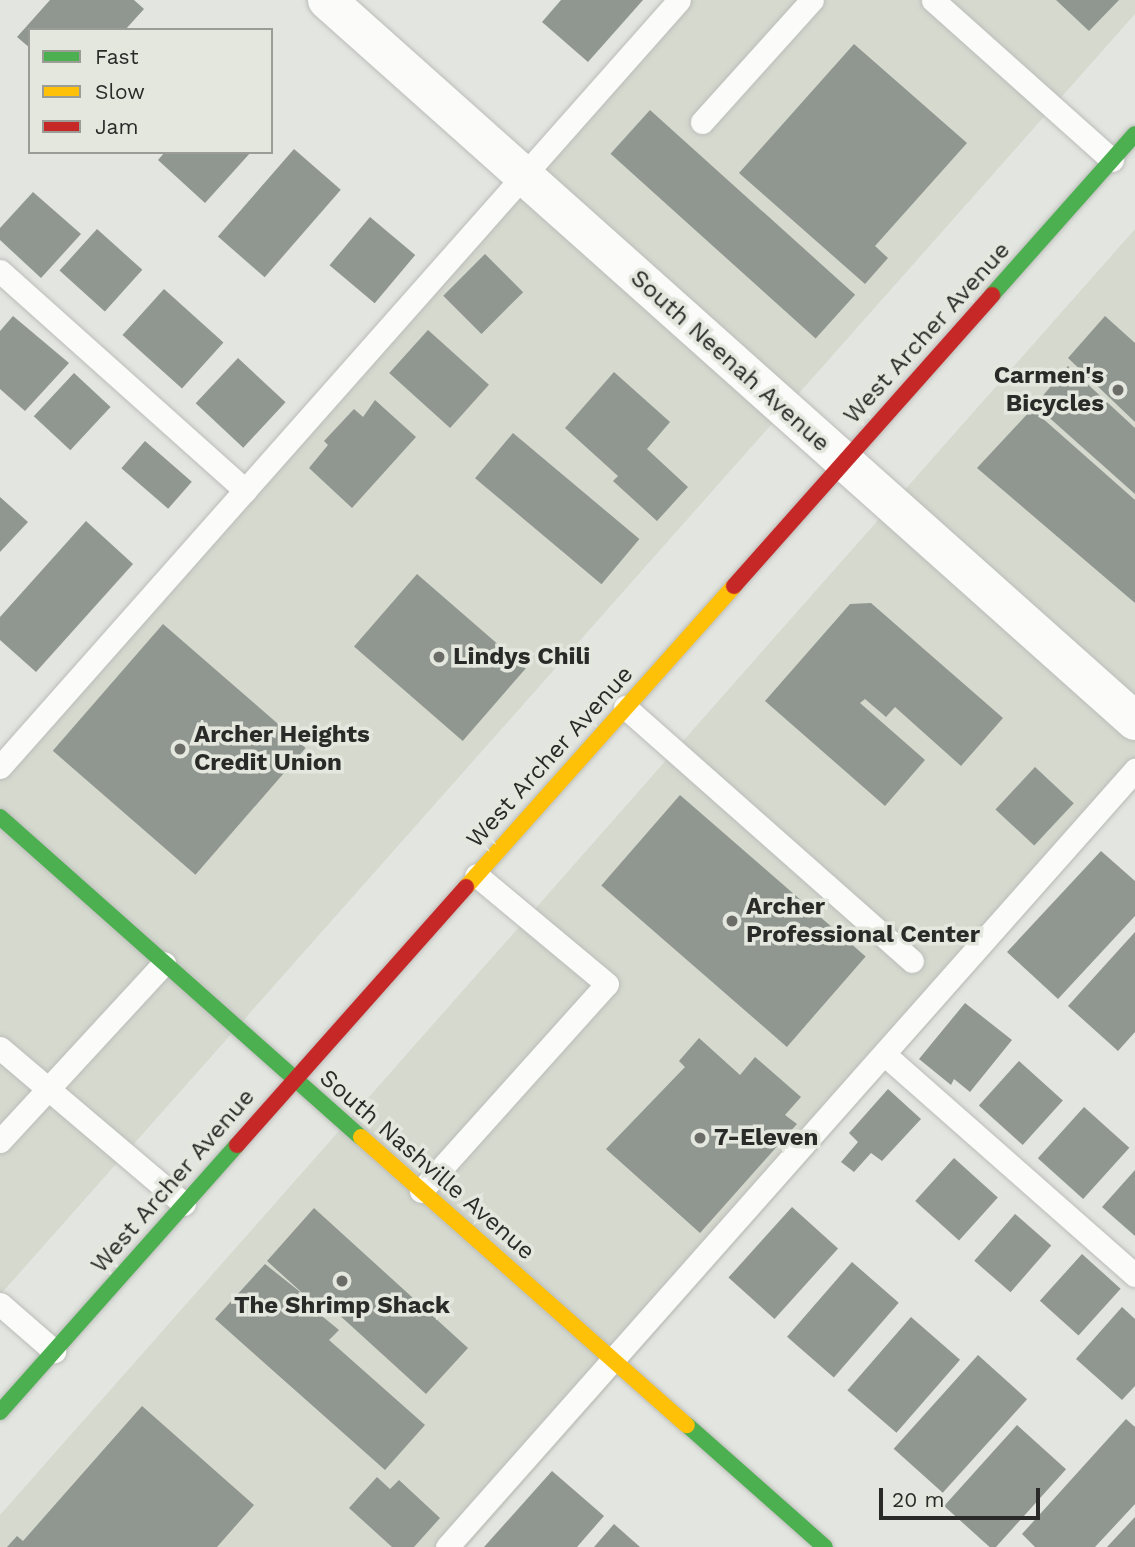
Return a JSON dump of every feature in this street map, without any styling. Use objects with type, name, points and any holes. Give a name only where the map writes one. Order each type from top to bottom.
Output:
[{"type":"main road","name":"West Archer Avenue","points":[[0,1412],[1135,134]]},
{"type":"main road","name":"South Nashville Avenue","points":[[0,817],[825,1547]]},
{"type":"street","name":"South Neenah Avenue","points":[[327,0],[1135,721]]},
{"type":"lane","points":[[0,767],[679,0]]},
{"type":"lane","points":[[702,122],[812,0]]},
{"type":"lane","points":[[933,0],[1112,160]]},
{"type":"lane","points":[[0,271],[245,490]]},
{"type":"lane","points":[[625,707],[912,961]]},
{"type":"lane","points":[[447,1547],[1135,770]]},
{"type":"lane","points":[[421,1191],[607,984],[475,875]]},
{"type":"lane","points":[[0,1141],[47,1086],[164,963]]},
{"type":"lane","points":[[0,1048],[184,1204]]},
{"type":"lane","points":[[884,1054],[1135,1275]]},
{"type":"lane","points":[[0,1304],[54,1351]]},
{"type":"shaded area","points":[[682,0],[1135,0],[1135,14],[0,1295],[0,775]]},
{"type":"shaded area","points":[[1135,229],[1135,790],[467,1547],[0,1547],[0,1515]]},
{"type":"building","points":[[50,0],[134,0],[144,9],[127,28],[28,28],[28,46],[17,37]]},
{"type":"building","points":[[561,0],[643,0],[588,62],[542,22]]},
{"type":"building","points":[[1056,0],[1119,0],[1089,31]]},
{"type":"building","points":[[854,44],[967,143],[875,246],[888,258],[865,284],[739,173]]},
{"type":"building","points":[[650,110],[855,295],[816,339],[611,154]]},
{"type":"building","points":[[294,149],[341,190],[265,277],[218,237]]},
{"type":"building","points":[[163,154],[249,154],[205,203],[158,160]]},
{"type":"building","points":[[33,192],[81,234],[41,278],[0,240],[0,228]]},
{"type":"building","points":[[370,217],[415,255],[375,303],[330,265]]},
{"type":"building","points":[[97,229],[142,270],[105,311],[60,271]]},
{"type":"building","points":[[485,254],[523,292],[481,334],[443,296]]},
{"type":"building","points":[[164,289],[223,343],[182,389],[123,335]]},
{"type":"building","points":[[13,316],[69,363],[25,411],[0,389],[0,331]]},
{"type":"building","name":"Carmen's Bicycles","points":[[1105,316],[1135,343],[1135,422],[1068,358]]},
{"type":"building","points":[[428,330],[489,385],[450,428],[389,373]]},
{"type":"building","points":[[238,358],[286,402],[243,448],[196,403]]},
{"type":"building","points":[[1068,366],[1135,428],[1135,494],[1035,405]]},
{"type":"building","points":[[614,372],[670,422],[647,449],[688,487],[657,521],[613,481],[618,476],[565,428]]},
{"type":"building","points":[[74,373],[111,407],[70,450],[34,416]]},
{"type":"building","points":[[375,400],[416,437],[352,508],[309,468],[328,445],[324,441],[354,409],[363,417]]},
{"type":"building","points":[[1032,409],[1135,500],[1135,603],[977,468]]},
{"type":"building","points":[[513,433],[639,539],[601,584],[475,478]]},
{"type":"building","points":[[145,441],[192,482],[168,509],[121,468]]},
{"type":"building","points":[[0,497],[28,522],[0,552]]},
{"type":"building","points":[[86,521],[133,564],[36,672],[0,640],[0,617]]},
{"type":"building","name":"Lindys Chili","points":[[417,574],[526,668],[463,741],[354,646]]},
{"type":"building","points":[[871,603],[1003,718],[961,766],[895,707],[886,717],[865,699],[860,703],[925,760],[885,806],[765,701],[850,604]]},
{"type":"building","name":"Archer Heights Credit Union","points":[[163,624],[306,748],[195,875],[53,751]]},
{"type":"building","points":[[1035,767],[1074,803],[1034,846],[995,809]]},
{"type":"building","name":"Archer Professional Center","points":[[680,795],[866,956],[787,1047],[601,886]]},
{"type":"building","points":[[1101,851],[1135,881],[1135,916],[1058,999],[1007,952]]},
{"type":"building","points":[[1135,932],[1135,1032],[1118,1051],[1068,1006]]},
{"type":"building","points":[[965,1003],[1012,1040],[970,1092],[954,1079],[951,1085],[919,1059]]},
{"type":"building","name":"7-Eleven","points":[[699,1038],[740,1075],[755,1057],[801,1097],[785,1115],[797,1124],[700,1233],[606,1149],[685,1067],[679,1061]]},
{"type":"building","points":[[1019,1061],[1063,1100],[1023,1145],[979,1106]]},
{"type":"building","points":[[888,1089],[921,1119],[882,1161],[871,1153],[854,1172],[841,1162],[858,1142],[849,1133]]},
{"type":"building","points":[[1084,1107],[1129,1148],[1083,1199],[1038,1158]]},
{"type":"building","points":[[954,1158],[998,1197],[959,1241],[915,1201]]},
{"type":"building","points":[[1135,1170],[1135,1236],[1102,1207]]},
{"type":"building","points":[[792,1207],[838,1248],[775,1319],[728,1278]]},
{"type":"building","points":[[314,1208],[468,1348],[426,1394],[325,1302],[317,1312],[339,1330],[329,1340],[425,1425],[385,1470],[215,1319],[265,1264],[309,1299],[267,1261]]},
{"type":"building","points":[[1015,1214],[1051,1245],[1011,1292],[974,1261]]},
{"type":"building","points":[[1082,1254],[1121,1289],[1078,1336],[1040,1301]]},
{"type":"building","points":[[852,1262],[899,1303],[834,1377],[787,1337]]},
{"type":"building","points":[[1122,1307],[1135,1319],[1135,1386],[1122,1400],[1076,1359]]},
{"type":"building","points":[[911,1317],[960,1360],[896,1433],[847,1390]]},
{"type":"building","points":[[978,1355],[1027,1399],[943,1493],[894,1449]]},
{"type":"building","points":[[142,1406],[254,1505],[217,1547],[7,1547],[17,1536],[23,1541]]},
{"type":"building","points":[[1126,1419],[1135,1427],[1135,1504],[1095,1547],[1035,1547],[1022,1534]]},
{"type":"building","points":[[1017,1425],[1066,1469],[996,1547],[990,1547],[944,1506]]},
{"type":"building","points":[[552,1471],[604,1516],[577,1547],[484,1547]]},
{"type":"building","points":[[377,1477],[390,1489],[399,1480],[440,1518],[414,1547],[392,1547],[349,1508]]},
{"type":"building","points":[[1135,1517],[1135,1547],[1107,1547]]},
{"type":"building","points":[[614,1524],[640,1547],[594,1547]]},
{"type":"traffic: fast","points":[[992,295],[1135,134]]},
{"type":"traffic: fast","points":[[0,817],[361,1137]]},
{"type":"traffic: fast","points":[[0,1412],[237,1145]]},
{"type":"traffic: fast","points":[[687,1425],[825,1547]]},
{"type":"traffic: slow","points":[[466,887],[734,586]]},
{"type":"traffic: slow","points":[[361,1137],[687,1425]]},
{"type":"traffic: jam","points":[[734,586],[992,295]]},
{"type":"traffic: jam","points":[[237,1145],[466,887]]},
{"type":"place","name":"Carmen's Bicycles","points":[[1118,390]]},
{"type":"place","name":"Lindys Chili","points":[[439,657]]},
{"type":"place","name":"Archer Heights Credit Union","points":[[180,749]]},
{"type":"place","name":"Archer Professional Center","points":[[732,921]]},
{"type":"place","name":"7-Eleven","points":[[700,1138]]},
{"type":"place","name":"The Shrimp Shack","points":[[342,1281]]}]
